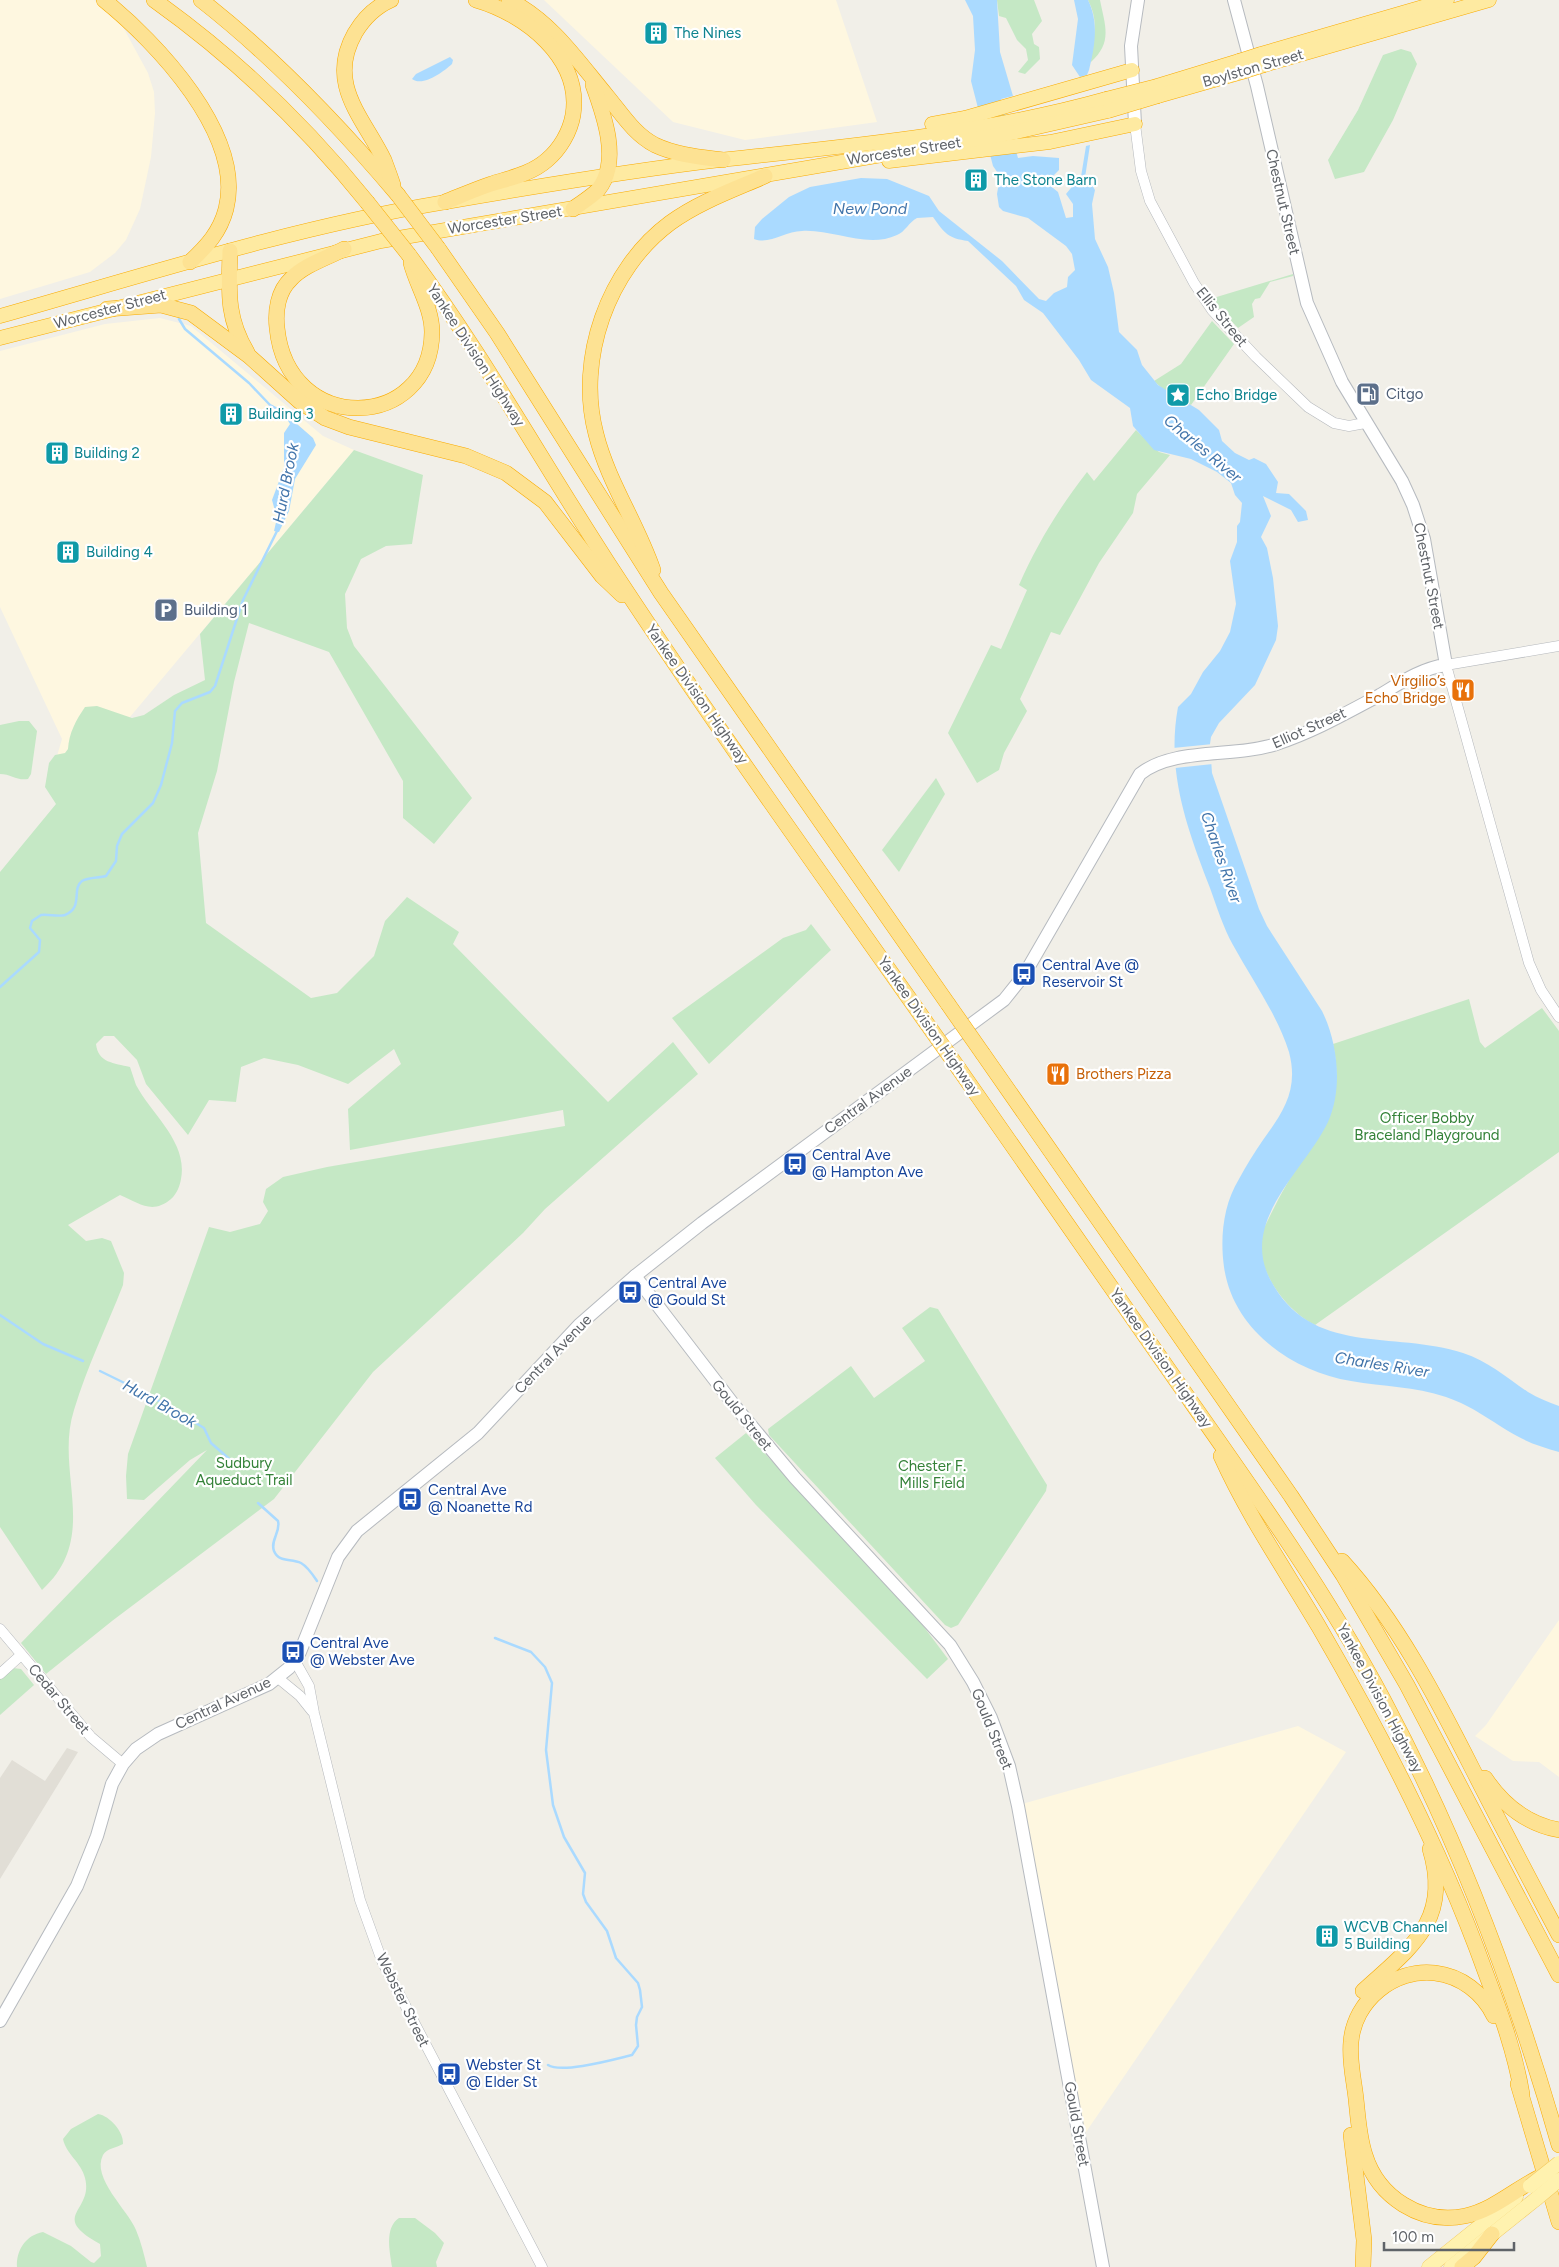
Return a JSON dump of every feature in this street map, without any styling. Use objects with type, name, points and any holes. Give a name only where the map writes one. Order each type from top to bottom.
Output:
[{"type":"highway","points":[[104,0],[145,37],[182,78],[202,109],[221,152],[228,190],[225,215],[214,237],[190,262]]},
{"type":"highway","name":"Yankee Division Highway","points":[[154,0],[215,47],[256,83],[306,133],[367,202],[408,255],[475,350],[639,610],[1206,1422],[1324,1597],[1375,1685],[1415,1761],[1461,1861],[1499,1957],[1532,2053],[1559,2144]]},
{"type":"highway","name":"Yankee Division Highway","points":[[201,0],[246,37],[298,86],[342,132],[398,195],[438,248],[497,334],[661,593],[1314,1531],[1396,1664],[1559,1975]]},
{"type":"highway","points":[[391,0],[375,9],[359,26],[348,50],[345,72],[353,107],[384,159],[398,195]]},
{"type":"highway","points":[[445,202],[522,174],[542,164],[563,141],[573,114],[574,96],[571,80],[564,64],[552,49],[534,31],[518,19],[476,0]]},
{"type":"highway","points":[[509,0],[533,14],[552,30],[632,127],[650,142],[681,154],[722,160]]},
{"type":"highway","name":"Boylston Street","points":[[1262,60],[1447,0]]},
{"type":"highway","name":"Boylston Street","points":[[1017,133],[1240,66],[1488,0]]},
{"type":"highway","points":[[978,133],[1009,106],[1132,70]]},
{"type":"highway","points":[[573,209],[597,191],[605,178],[609,161],[607,135],[590,77]]},
{"type":"highway","points":[[1017,133],[1072,138],[1135,124]]},
{"type":"highway","name":"Worcester Street","points":[[0,316],[230,251],[330,226],[445,202],[722,160],[978,133],[1017,133]]},
{"type":"highway","name":"Worcester Street","points":[[0,338],[344,249],[437,230],[573,209],[832,163],[913,159],[978,133]]},
{"type":"highway","points":[[661,593],[643,542],[615,487],[595,433],[590,383],[596,338],[605,311],[618,284],[634,259],[657,234],[695,208],[765,176]]},
{"type":"highway","points":[[344,249],[300,272],[290,280],[279,298],[276,324],[283,356],[298,382],[320,400],[349,408],[373,406],[397,396],[415,380],[428,357],[431,339],[431,320],[418,288],[408,255]]},
{"type":"highway","points":[[230,251],[229,300],[232,322],[249,356]]},
{"type":"highway","points":[[107,310],[156,306],[181,309],[195,315],[249,356],[299,401],[332,422],[473,458],[519,481],[550,507],[602,576],[639,610]]},
{"type":"highway","points":[[1206,1422],[1236,1488],[1334,1653],[1437,1849],[1476,1944],[1511,2047],[1522,2094]]},
{"type":"highway","points":[[1314,1531],[1368,1589],[1458,1740],[1559,1935]]},
{"type":"highway","points":[[1458,1740],[1488,1783],[1511,1808],[1534,1822],[1559,1830]]},
{"type":"highway","points":[[1363,2267],[1363,2233],[1341,2054],[1341,2039],[1346,2020],[1357,1999],[1414,1944],[1427,1924],[1432,1910],[1435,1890],[1432,1856],[1404,1785]]},
{"type":"highway","points":[[1544,2175],[1532,2189],[1466,2216],[1451,2218],[1421,2213],[1400,2203],[1387,2192],[1370,2169],[1361,2142],[1350,2049],[1356,2020],[1374,1994],[1395,1980],[1428,1973],[1455,1978],[1476,1991],[1490,2007],[1499,2025],[1522,2094],[1558,2219]]},
{"type":"highway","points":[[1462,2267],[1474,2257],[1492,2234]]},
{"type":"main road","points":[[1135,124],[1131,38],[1138,0]]},
{"type":"main road","name":"Chestnut Street","points":[[1234,0],[1257,86],[1307,303],[1328,355],[1365,423],[1402,481],[1418,519],[1446,665]]},
{"type":"main road","name":"Elliot Street","points":[[1197,757],[1260,749],[1294,738],[1329,722],[1419,673],[1446,665]]},
{"type":"main road","name":"Central Avenue","points":[[0,2021],[77,1886],[97,1836],[110,1788],[123,1764],[139,1747],[158,1734],[278,1678],[295,1661],[335,1563],[348,1540],[367,1522],[478,1433],[579,1325],[635,1276],[707,1220],[1004,1000],[1024,975],[1135,781],[1150,767],[1174,759],[1197,757]]},
{"type":"main road","name":"Gould Street","points":[[635,1276],[726,1395],[795,1478],[945,1639],[973,1682],[987,1709],[1009,1766],[1020,1812],[1103,2267]]},
{"type":"main road","points":[[1544,2175],[1559,2163]]},
{"type":"main road","points":[[1429,2267],[1532,2189],[1559,2180]]},
{"type":"main road","points":[[1451,2267],[1492,2234],[1532,2189]]},
{"type":"street","name":"Ellis Street","points":[[1135,124],[1141,171],[1150,202],[1194,283],[1212,310],[1256,357],[1308,407],[1334,423],[1350,426],[1365,423]]},
{"type":"street","name":"Elliot Street","points":[[1446,665],[1559,646]]},
{"type":"street","name":"Chestnut Street","points":[[1446,665],[1526,954],[1538,984],[1559,1018]]},
{"type":"street","name":"Cedar Street","points":[[0,1629],[90,1737],[123,1764]]},
{"type":"street","points":[[0,1674],[21,1655]]},
{"type":"street","name":"Webster Street","points":[[295,1661],[309,1686],[314,1714],[359,1895],[378,1950],[404,2006],[542,2267]]},
{"type":"street","name":"Webster Street","points":[[278,1678],[300,1696],[314,1714]]},
{"type":"shaded area","points":[[0,0],[94,0],[106,9],[123,27],[148,73],[154,92],[155,113],[151,157],[140,209],[126,240],[115,253],[90,272],[0,299]]},
{"type":"shaded area","points":[[544,0],[836,0],[877,122],[745,140],[673,122]]},
{"type":"shaded area","points":[[160,318],[191,326],[323,436],[354,450],[62,798],[47,790],[62,739],[0,607],[0,351],[105,324]]},
{"type":"shaded area","points":[[1559,1620],[1559,1777],[1539,1762],[1513,1761],[1475,1736],[1486,1725]]},
{"type":"shaded area","points":[[1298,1726],[1346,1752],[1084,2135],[1022,1804]]},
{"type":"shaded area","points":[[67,1748],[78,1752],[0,1879],[0,1778],[12,1760],[45,1781]]},
{"type":"green space","points":[[997,0],[1034,0],[1042,21],[1032,34],[1034,44],[1039,47],[1040,59],[1025,74],[1018,72],[1028,60],[1026,49],[1017,40],[1006,18],[999,16]]},
{"type":"green space","points":[[1088,0],[1100,0],[1106,33],[1102,48],[1091,62],[1095,24]]},
{"type":"green space","points":[[1401,49],[1411,52],[1417,64],[1393,120],[1364,172],[1335,179],[1328,160],[1358,110],[1383,55]]},
{"type":"green space","points":[[1293,274],[1293,276],[1270,282],[1260,298],[1255,299],[1252,304],[1254,317],[1238,328],[1210,299]]},
{"type":"green space","points":[[1212,321],[1234,344],[1191,405],[1166,392],[1154,381],[1181,364]]},
{"type":"green space","points":[[1136,430],[1159,452],[1170,455],[1137,494],[1133,513],[1099,563],[1060,635],[1051,632],[1020,699],[1027,711],[1004,753],[999,770],[977,783],[948,733],[991,645],[1001,649],[1027,590],[1019,585],[1049,527],[1087,472],[1094,481]]},
{"type":"green space","name":"Sudbury Aqueduct Trail","points":[[354,450],[423,475],[412,544],[386,546],[361,559],[345,594],[347,628],[354,646],[472,798],[434,844],[403,818],[403,781],[329,652],[249,623],[234,682],[217,771],[198,833],[206,923],[311,998],[337,993],[374,956],[385,921],[407,897],[459,932],[453,944],[608,1102],[673,1042],[698,1074],[545,1209],[523,1233],[373,1372],[274,1499],[112,1621],[46,1674],[21,1643],[207,1450],[190,1460],[144,1500],[127,1499],[126,1476],[128,1454],[209,1227],[230,1232],[260,1224],[268,1211],[263,1202],[266,1189],[283,1177],[327,1167],[565,1126],[563,1110],[350,1150],[348,1109],[401,1064],[394,1049],[348,1084],[298,1065],[264,1058],[241,1067],[236,1102],[209,1100],[188,1135],[146,1084],[137,1060],[114,1036],[104,1036],[96,1044],[97,1050],[103,1059],[130,1067],[136,1085],[174,1141],[182,1166],[181,1179],[175,1195],[164,1204],[152,1207],[146,1206],[120,1195],[68,1225],[86,1241],[102,1238],[111,1241],[124,1273],[123,1285],[79,1394],[69,1434],[73,1526],[69,1548],[59,1569],[42,1590],[0,1527],[0,872],[56,804],[45,787],[49,763],[55,755],[65,753],[68,749],[74,727],[85,707],[97,706],[132,718],[144,715],[174,695],[205,680],[200,634]]},
{"type":"green space","points":[[29,721],[37,731],[31,774],[28,779],[0,774],[0,725]]},
{"type":"green space","points":[[936,778],[945,794],[899,872],[882,850]]},
{"type":"green space","points":[[811,924],[831,950],[709,1064],[672,1018],[783,938],[806,930]]},
{"type":"green space","name":"Officer Bobby Braceland Playground","points":[[1469,999],[1480,1042],[1485,1048],[1542,1008],[1559,1031],[1559,1152],[1315,1325],[1293,1309],[1273,1285],[1266,1271],[1260,1243],[1263,1230],[1278,1200],[1327,1118],[1336,1085],[1333,1044]]},
{"type":"green space","name":"Chester F. Mills Field","points":[[930,1307],[938,1309],[1047,1485],[1046,1491],[958,1625],[951,1628],[945,1625],[769,1435],[768,1429],[851,1366],[874,1398],[925,1361],[902,1328]]},
{"type":"green space","points":[[746,1433],[921,1623],[948,1659],[927,1679],[756,1505],[715,1458]]},
{"type":"green space","points":[[13,1668],[21,1669],[34,1685],[0,1715],[0,1679]]},
{"type":"green space","points":[[98,2114],[103,2115],[115,2125],[123,2139],[123,2144],[109,2149],[103,2155],[101,2164],[102,2174],[112,2194],[136,2230],[147,2267],[17,2267],[18,2255],[23,2244],[32,2236],[43,2232],[71,2246],[91,2262],[94,2263],[101,2256],[100,2244],[77,2226],[76,2213],[84,2199],[86,2189],[85,2178],[63,2139],[71,2129]]},
{"type":"green space","points":[[399,2218],[415,2218],[435,2233],[444,2243],[436,2262],[437,2267],[392,2267],[389,2248],[390,2234],[394,2222]]},
{"type":"water","points":[[965,0],[997,0],[1000,52],[1013,96],[1001,99],[1018,158],[1033,156],[1059,158],[1059,170],[1049,180],[1048,184],[1058,192],[1066,218],[1073,217],[1073,204],[1066,194],[1075,183],[1080,183],[1086,146],[1090,145],[1084,184],[1092,185],[1095,190],[1092,204],[1095,239],[1108,267],[1114,293],[1119,332],[1137,350],[1142,365],[1158,385],[1199,410],[1219,430],[1222,441],[1235,453],[1249,460],[1254,458],[1266,464],[1278,482],[1276,493],[1289,494],[1306,511],[1308,520],[1298,522],[1291,510],[1263,496],[1271,516],[1261,537],[1267,548],[1273,578],[1278,626],[1276,640],[1255,685],[1219,723],[1211,737],[1210,744],[1212,773],[1259,909],[1267,926],[1322,1011],[1332,1037],[1337,1066],[1336,1095],[1328,1122],[1318,1140],[1279,1196],[1269,1215],[1263,1235],[1263,1256],[1269,1277],[1286,1303],[1306,1320],[1330,1331],[1355,1337],[1436,1346],[1463,1353],[1489,1365],[1532,1394],[1559,1406],[1559,1452],[1522,1439],[1474,1410],[1446,1397],[1411,1389],[1351,1381],[1329,1376],[1308,1368],[1287,1357],[1269,1344],[1253,1328],[1239,1310],[1230,1290],[1224,1267],[1222,1245],[1224,1222],[1229,1200],[1247,1164],[1283,1110],[1292,1078],[1289,1052],[1278,1024],[1233,945],[1220,917],[1187,822],[1177,777],[1175,731],[1178,707],[1191,694],[1203,672],[1220,651],[1230,632],[1236,604],[1230,561],[1237,542],[1237,526],[1240,522],[1242,503],[1235,495],[1231,483],[1217,472],[1191,459],[1154,450],[1133,426],[1130,408],[1091,380],[1079,360],[1043,313],[1024,300],[1016,286],[968,241],[951,237],[933,217],[917,218],[900,234],[886,239],[862,239],[814,231],[802,231],[766,240],[754,239],[755,227],[762,219],[789,197],[810,187],[861,178],[887,179],[929,196],[939,211],[1002,261],[1039,299],[1046,301],[1054,293],[1067,287],[1068,277],[1075,270],[1072,254],[1066,246],[1028,218],[1003,211],[999,207],[997,194],[1000,176],[993,166],[971,81],[975,50],[973,16]]},
{"type":"water","points":[[1074,0],[1088,0],[1095,26],[1093,52],[1089,70],[1087,75],[1080,77],[1072,65],[1078,19]]},
{"type":"water","points":[[450,57],[453,60],[452,64],[438,74],[422,81],[412,79],[416,74]]},
{"type":"water","points":[[282,411],[313,438],[316,445],[295,479],[289,511],[279,532],[274,531],[277,518],[272,500],[284,468],[284,433],[290,424]]},
{"type":"pier","points":[[1213,744],[1213,764],[1175,768],[1173,748]]},
{"type":"waterway","name":"Hurd Brook","points":[[179,319],[185,329],[249,383],[270,405],[283,412]]},
{"type":"waterway","name":"Hurd Brook","points":[[0,987],[39,952],[40,940],[30,928],[32,921],[41,915],[63,916],[71,912],[76,903],[79,884],[87,879],[106,876],[116,861],[117,846],[122,834],[153,803],[161,785],[172,743],[175,711],[182,703],[210,692],[215,686],[243,600],[278,529]]},
{"type":"waterway","name":"Hurd Brook","points":[[0,1315],[43,1344],[83,1361]]},
{"type":"waterway","name":"Hurd Brook","points":[[100,1371],[149,1395],[204,1428],[211,1443],[234,1463]]},
{"type":"waterway","name":"Hurd Brook","points":[[258,1503],[278,1521],[279,1525],[273,1547],[276,1555],[282,1559],[301,1563],[317,1581]]},
{"type":"waterway","name":"Hurd Brook","points":[[495,1638],[531,1652],[545,1667],[552,1683],[546,1750],[553,1805],[564,1837],[585,1873],[583,1894],[586,1902],[607,1931],[616,1958],[638,1983],[640,1990],[642,2007],[637,2017],[636,2025],[638,2046],[632,2055],[576,2067],[565,2068],[548,2065]]},
{"type":"place","name":"The Nines","points":[[656,33]]},
{"type":"place","name":"The Stone Barn","points":[[976,180]]},
{"type":"place","name":"Citgo","points":[[1368,394]]},
{"type":"place","name":"Echo Bridge","points":[[1178,395]]},
{"type":"place","name":"Building 3","points":[[231,414]]},
{"type":"place","name":"Building 2","points":[[57,453]]},
{"type":"place","name":"Building 4","points":[[68,552]]},
{"type":"place","name":"Building 1","points":[[166,610]]},
{"type":"place","name":"Virgilio’s Echo Bridge","points":[[1463,690]]},
{"type":"place","name":"Central Ave @ Reservoir St","points":[[1024,974]]},
{"type":"place","name":"Brothers Pizza","points":[[1058,1074]]},
{"type":"place","name":"Central Ave @ Hampton Ave","points":[[795,1164]]},
{"type":"place","name":"Central Ave @ Gould St","points":[[630,1292]]},
{"type":"place","name":"Central Ave @ Noanette Rd","points":[[410,1499]]},
{"type":"place","name":"Central Ave @ Webster Ave","points":[[293,1652]]},
{"type":"place","name":"WCVB Channel 5 Building","points":[[1327,1936]]},
{"type":"place","name":"Webster St @ Elder St","points":[[449,2074]]},
{"type":"water label","name":"New Pond","points":[[870,208]]},
{"type":"water label","name":"Charles River","points":[[1203,448]]},
{"type":"water label","name":"Charles River","points":[[1222,857]]},
{"type":"water label","name":"Charles River","points":[[1382,1364]]}]
